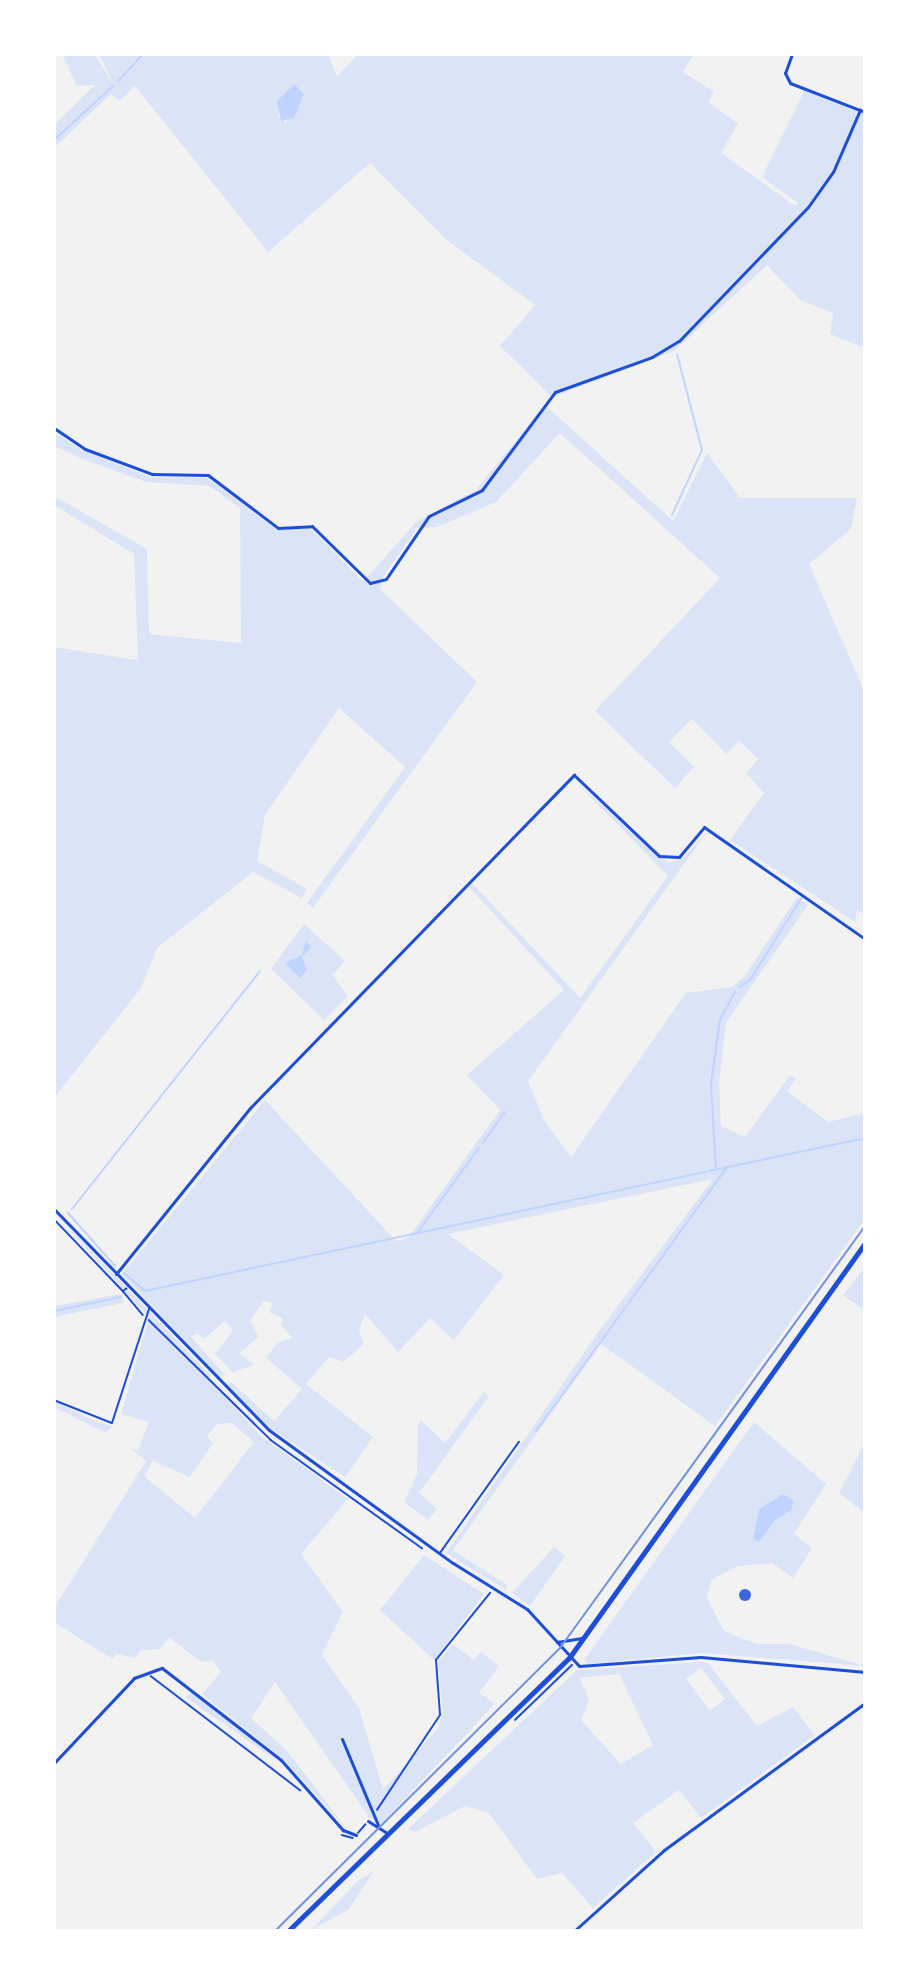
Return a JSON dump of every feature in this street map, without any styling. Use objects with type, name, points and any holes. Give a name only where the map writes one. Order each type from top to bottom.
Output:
[{"type":"main road","points":[[288,1931],[569,1658],[865,1243]]},
{"type":"street","points":[[792,54],[784,73],[790,83],[865,112]]},
{"type":"street","points":[[54,428],[85,449],[152,474],[208,475],[278,528],[300,522],[312,526],[370,583],[386,579],[429,516],[482,490],[555,392],[652,357],[679,341],[808,207],[833,172],[860,111]]},
{"type":"street","points":[[116,1274],[250,1108],[574,775],[659,856],[679,857],[704,827],[865,939]]},
{"type":"street","points":[[54,1209],[269,1430],[440,1554],[527,1609],[569,1658],[586,1668],[701,1658],[865,1672]]},
{"type":"street","points":[[555,1641],[585,1637]]},
{"type":"street","points":[[54,1763],[131,1681],[162,1668],[281,1760],[343,1830],[356,1835]]},
{"type":"street","points":[[574,1931],[664,1850],[865,1703]]},
{"type":"street","points":[[342,1739],[376,1811],[378,1825]]},
{"type":"street","points":[[368,1821],[378,1825],[387,1833]]},
{"type":"lane","points":[[54,1400],[112,1423],[150,1309]]},
{"type":"lane","points":[[440,1554],[519,1442]]},
{"type":"path","points":[[54,1219],[123,1292],[129,1287]]},
{"type":"path","points":[[335,1828],[346,1839],[356,1835],[376,1811],[440,1715],[436,1660],[493,1587]]},
{"type":"path","points":[[147,1673],[279,1769],[307,1797]]},
{"type":"shaded area","points":[[62,54],[94,54],[114,85],[99,54],[328,54],[337,76],[358,54],[694,54],[683,72],[714,92],[709,102],[738,124],[721,153],[795,206],[798,203],[762,177],[804,91],[865,114],[865,348],[830,334],[833,313],[800,300],[767,265],[674,351],[552,397],[500,346],[535,305],[447,240],[370,163],[268,252],[135,86],[119,101],[111,94],[54,148],[54,125],[95,85],[77,86]],"holes":[[[286,91],[298,103],[286,123],[278,117]]]},
{"type":"shaded area","points":[[545,405],[673,521],[707,453],[740,498],[857,498],[851,529],[809,564],[865,693],[865,915],[857,910],[855,922],[730,840],[764,793],[746,773],[758,759],[739,741],[726,754],[692,719],[669,742],[694,767],[675,788],[595,711],[720,578],[560,433],[496,502],[437,527],[417,528],[383,577],[380,589],[477,682],[313,908],[307,903],[405,767],[339,708],[265,815],[257,861],[307,889],[302,898],[253,872],[157,948],[141,988],[54,1098],[54,647],[138,660],[134,554],[54,505],[54,496],[147,549],[149,634],[241,643],[240,508],[209,486],[146,482],[85,460],[54,446],[54,432],[84,451],[151,477],[208,478],[277,530],[311,528],[363,582],[416,522],[476,490]]},
{"type":"shaded area","points":[[575,781],[667,862],[682,859],[707,832],[528,1081],[544,1120],[571,1157],[686,993],[732,987],[744,977],[797,897],[808,905],[726,1023],[719,1083],[721,1126],[745,1137],[790,1075],[796,1079],[787,1091],[828,1122],[865,1113],[865,1219],[715,1426],[601,1344],[453,1550],[507,1585],[506,1590],[446,1553],[599,1331],[713,1179],[448,1234],[504,1275],[454,1340],[430,1318],[398,1352],[365,1314],[359,1330],[364,1344],[343,1362],[329,1357],[306,1384],[373,1437],[345,1477],[268,1427],[227,1386],[231,1382],[274,1421],[302,1389],[266,1358],[277,1343],[292,1338],[281,1325],[283,1318],[269,1312],[273,1303],[264,1301],[250,1320],[259,1337],[239,1353],[254,1365],[232,1372],[215,1354],[233,1330],[225,1321],[204,1339],[197,1333],[191,1337],[224,1374],[220,1378],[122,1274],[265,1100],[396,1241],[408,1238],[500,1110],[467,1075],[564,990],[469,887],[472,883],[580,998],[668,876]]},
{"type":"shaded area","points":[[304,924],[345,961],[332,975],[348,996],[324,1020],[271,969]]},
{"type":"shaded area","points":[[54,1212],[212,1377],[206,1376],[260,1435],[348,1499],[301,1554],[343,1612],[322,1655],[359,1708],[383,1790],[438,1728],[443,1713],[438,1663],[453,1644],[474,1660],[481,1652],[499,1666],[479,1693],[495,1704],[381,1824],[369,1817],[275,1682],[251,1718],[287,1751],[347,1829],[283,1759],[202,1694],[221,1672],[213,1661],[201,1662],[169,1637],[160,1649],[141,1650],[135,1658],[116,1654],[112,1659],[54,1622],[54,1608],[146,1461],[130,1448],[138,1450],[149,1422],[121,1414],[149,1318]],"holes":[[[232,1423],[254,1442],[195,1518],[144,1476],[153,1461],[190,1477],[213,1443],[207,1436],[217,1424]]]},
{"type":"shaded area","points":[[865,1267],[865,1311],[843,1295]]},
{"type":"shaded area","points":[[121,1294],[124,1303],[54,1317],[54,1306]]},
{"type":"shaded area","points":[[484,1392],[489,1396],[419,1493],[437,1509],[428,1520],[404,1502],[417,1474],[418,1425],[421,1420],[445,1443]]},
{"type":"shaded area","points":[[54,1401],[97,1422],[113,1426],[106,1433],[54,1407]]},
{"type":"shaded area","points":[[754,1422],[826,1484],[794,1534],[812,1548],[793,1578],[772,1563],[738,1566],[711,1580],[707,1598],[724,1631],[756,1644],[790,1644],[865,1666],[702,1653],[588,1664],[584,1660]]},
{"type":"shaded area","points":[[865,1442],[865,1513],[839,1493]]},
{"type":"shaded area","points":[[554,1547],[565,1556],[530,1606],[512,1593]]},
{"type":"shaded area","points":[[424,1555],[484,1594],[434,1660],[380,1610]]},
{"type":"shaded area","points":[[708,1663],[757,1726],[793,1707],[815,1735],[701,1818],[679,1790],[633,1823],[656,1852],[593,1908],[562,1873],[537,1879],[489,1813],[465,1806],[415,1832],[408,1829],[577,1670]],"holes":[[[701,1668],[725,1699],[710,1711],[686,1679]],[[619,1674],[653,1745],[621,1764],[581,1720],[589,1700],[580,1678]]]},
{"type":"shaded area","points":[[191,1693],[250,1738],[280,1763],[185,1697]]},
{"type":"shaded area","points":[[374,1871],[349,1909],[310,1931],[360,1879]]},
{"type":"water","points":[[294,84],[304,94],[294,118],[281,121],[277,101]]},
{"type":"water","points":[[306,941],[311,947],[302,957],[307,970],[300,978],[285,963],[302,955]]},
{"type":"water","points":[[783,1494],[794,1501],[791,1510],[774,1521],[759,1542],[753,1540],[759,1509]]},
{"type":"building","points":[[745,1589],[751,1595],[745,1601],[739,1595]]},
{"type":"waterway","points":[[118,81],[143,54]]},
{"type":"waterway","points":[[54,140],[113,86]]},
{"type":"waterway","points":[[672,515],[702,450],[677,354]]},
{"type":"waterway","points":[[739,987],[750,980],[802,897]]},
{"type":"waterway","points":[[72,1209],[260,971]]},
{"type":"waterway","points":[[716,1169],[711,1084],[720,1020],[735,992]]},
{"type":"waterway","points":[[483,1143],[504,1113]]},
{"type":"waterway","points":[[709,1171],[865,1138]]},
{"type":"waterway","points":[[417,1233],[479,1148]]},
{"type":"waterway","points":[[536,1431],[727,1167]]},
{"type":"waterway","points":[[124,1273],[145,1291],[705,1172]]},
{"type":"waterway","points":[[68,1213],[115,1266]]},
{"type":"waterway","points":[[54,1311],[121,1297]]},
{"type":"railway","points":[[275,1931],[560,1648],[865,1226]]}]
